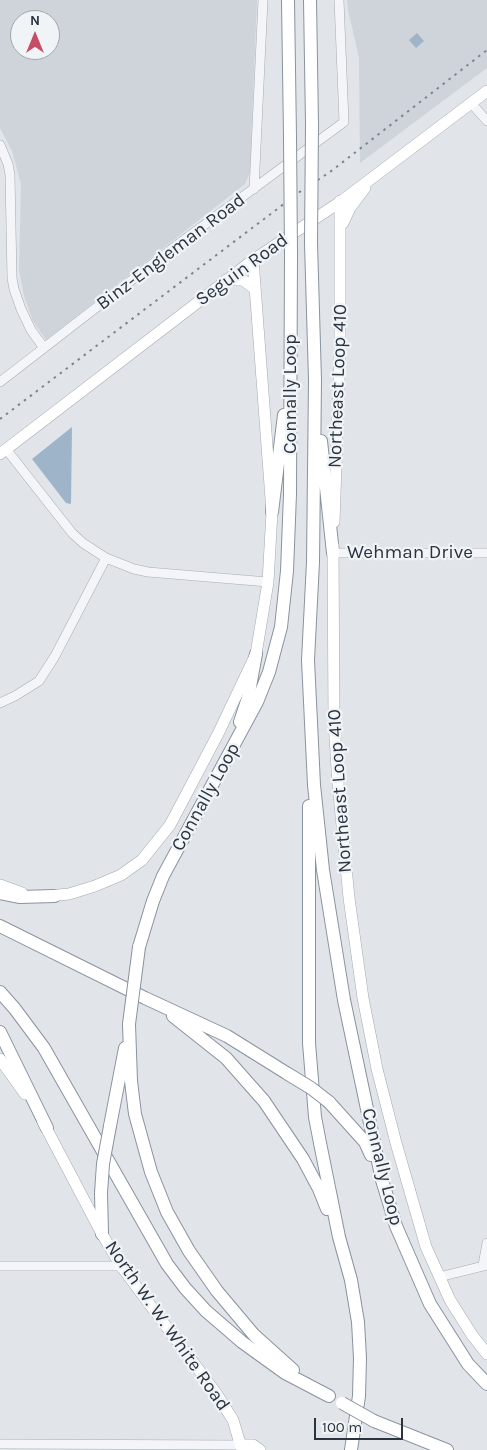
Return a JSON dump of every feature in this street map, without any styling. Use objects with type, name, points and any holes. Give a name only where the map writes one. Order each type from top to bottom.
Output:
[{"type":"highway","name":"Connally Loop","points":[[288,0],[291,254],[290,494],[287,571],[281,627],[269,672],[257,702],[163,876],[150,911],[139,947],[129,1024],[131,1081],[135,1114],[151,1172],[167,1212],[189,1251],[217,1291],[254,1335],[288,1366],[329,1396],[374,1421],[447,1450]]},
{"type":"highway","name":"Connally Loop","points":[[310,0],[311,243],[314,380],[313,562],[308,660],[314,785],[323,870],[344,1000],[382,1180],[396,1226],[418,1281],[430,1304],[468,1364],[487,1384]]},
{"type":"highway","points":[[272,512],[291,353]]},
{"type":"highway","points":[[314,380],[333,553]]},
{"type":"highway","points":[[227,760],[248,698],[256,654]]},
{"type":"highway","points":[[308,660],[309,1043],[315,1117],[339,1236],[351,1280],[358,1322],[359,1396],[351,1450]]},
{"type":"highway","points":[[0,893],[19,897],[55,896]]},
{"type":"highway","points":[[0,926],[145,998],[227,1036],[288,1074],[329,1102],[365,1142],[382,1180]]},
{"type":"highway","points":[[0,992],[44,1048],[167,1264],[185,1288],[206,1311],[242,1342],[285,1373],[329,1396]]},
{"type":"highway","points":[[145,998],[169,1013],[226,1058],[264,1101],[303,1159],[319,1189],[339,1236]]},
{"type":"highway","points":[[102,1234],[103,1164],[129,1024]]},
{"type":"highway","points":[[0,1032],[47,1128]]},
{"type":"main road","name":"Seguin Road","points":[[3,451],[226,280],[372,178],[487,91]]},
{"type":"main road","points":[[341,232],[346,216],[372,178]]},
{"type":"main road","name":"Northeast Loop 410","points":[[340,201],[340,343],[333,553],[334,722],[343,849],[355,949],[377,1069],[393,1134],[426,1247],[450,1300],[472,1335],[487,1354]]},
{"type":"main road","points":[[0,886],[28,894],[55,896],[95,886],[121,875],[142,860],[170,825],[218,734],[256,654],[268,582],[272,512],[253,260]]},
{"type":"main road","points":[[226,280],[243,280],[255,289]]},
{"type":"main road","points":[[0,1059],[19,1083],[47,1128],[102,1234]]},
{"type":"main road","name":"North W. W. White Road","points":[[102,1234],[121,1266],[216,1393],[233,1420],[242,1447]]},
{"type":"main road","points":[[242,1447],[253,1445],[260,1450]]},
{"type":"street","points":[[254,190],[263,0]]},
{"type":"street","name":"Binz-Engleman Road","points":[[0,382],[177,245],[344,122],[339,0]]},
{"type":"street","points":[[471,103],[487,120]]},
{"type":"street","points":[[0,146],[8,164],[10,175],[12,278],[14,289],[31,330],[44,348]]},
{"type":"street","points":[[3,451],[72,533],[88,547],[106,558],[134,569],[148,572],[268,582]]},
{"type":"street","name":"Wehman Drive","points":[[333,553],[487,553]]},
{"type":"street","points":[[0,703],[39,681],[55,656],[106,558]]},
{"type":"street","points":[[439,1278],[485,1265],[487,1244]]},
{"type":"street","points":[[0,1266],[121,1266]]},
{"type":"street","points":[[0,1444],[242,1447]]},
{"type":"shaded area","points":[[0,0],[257,0],[250,172],[245,184],[46,340],[33,321],[24,296],[19,270],[21,184],[12,151],[0,128]]},
{"type":"shaded area","points":[[347,0],[487,0],[487,68],[360,163],[359,58]]},
{"type":"water","points":[[417,33],[424,41],[416,48],[409,40]]},
{"type":"water","points":[[72,427],[71,504],[66,503],[32,459]]},
{"type":"railway","points":[[0,419],[301,191],[330,172],[487,50]]}]
